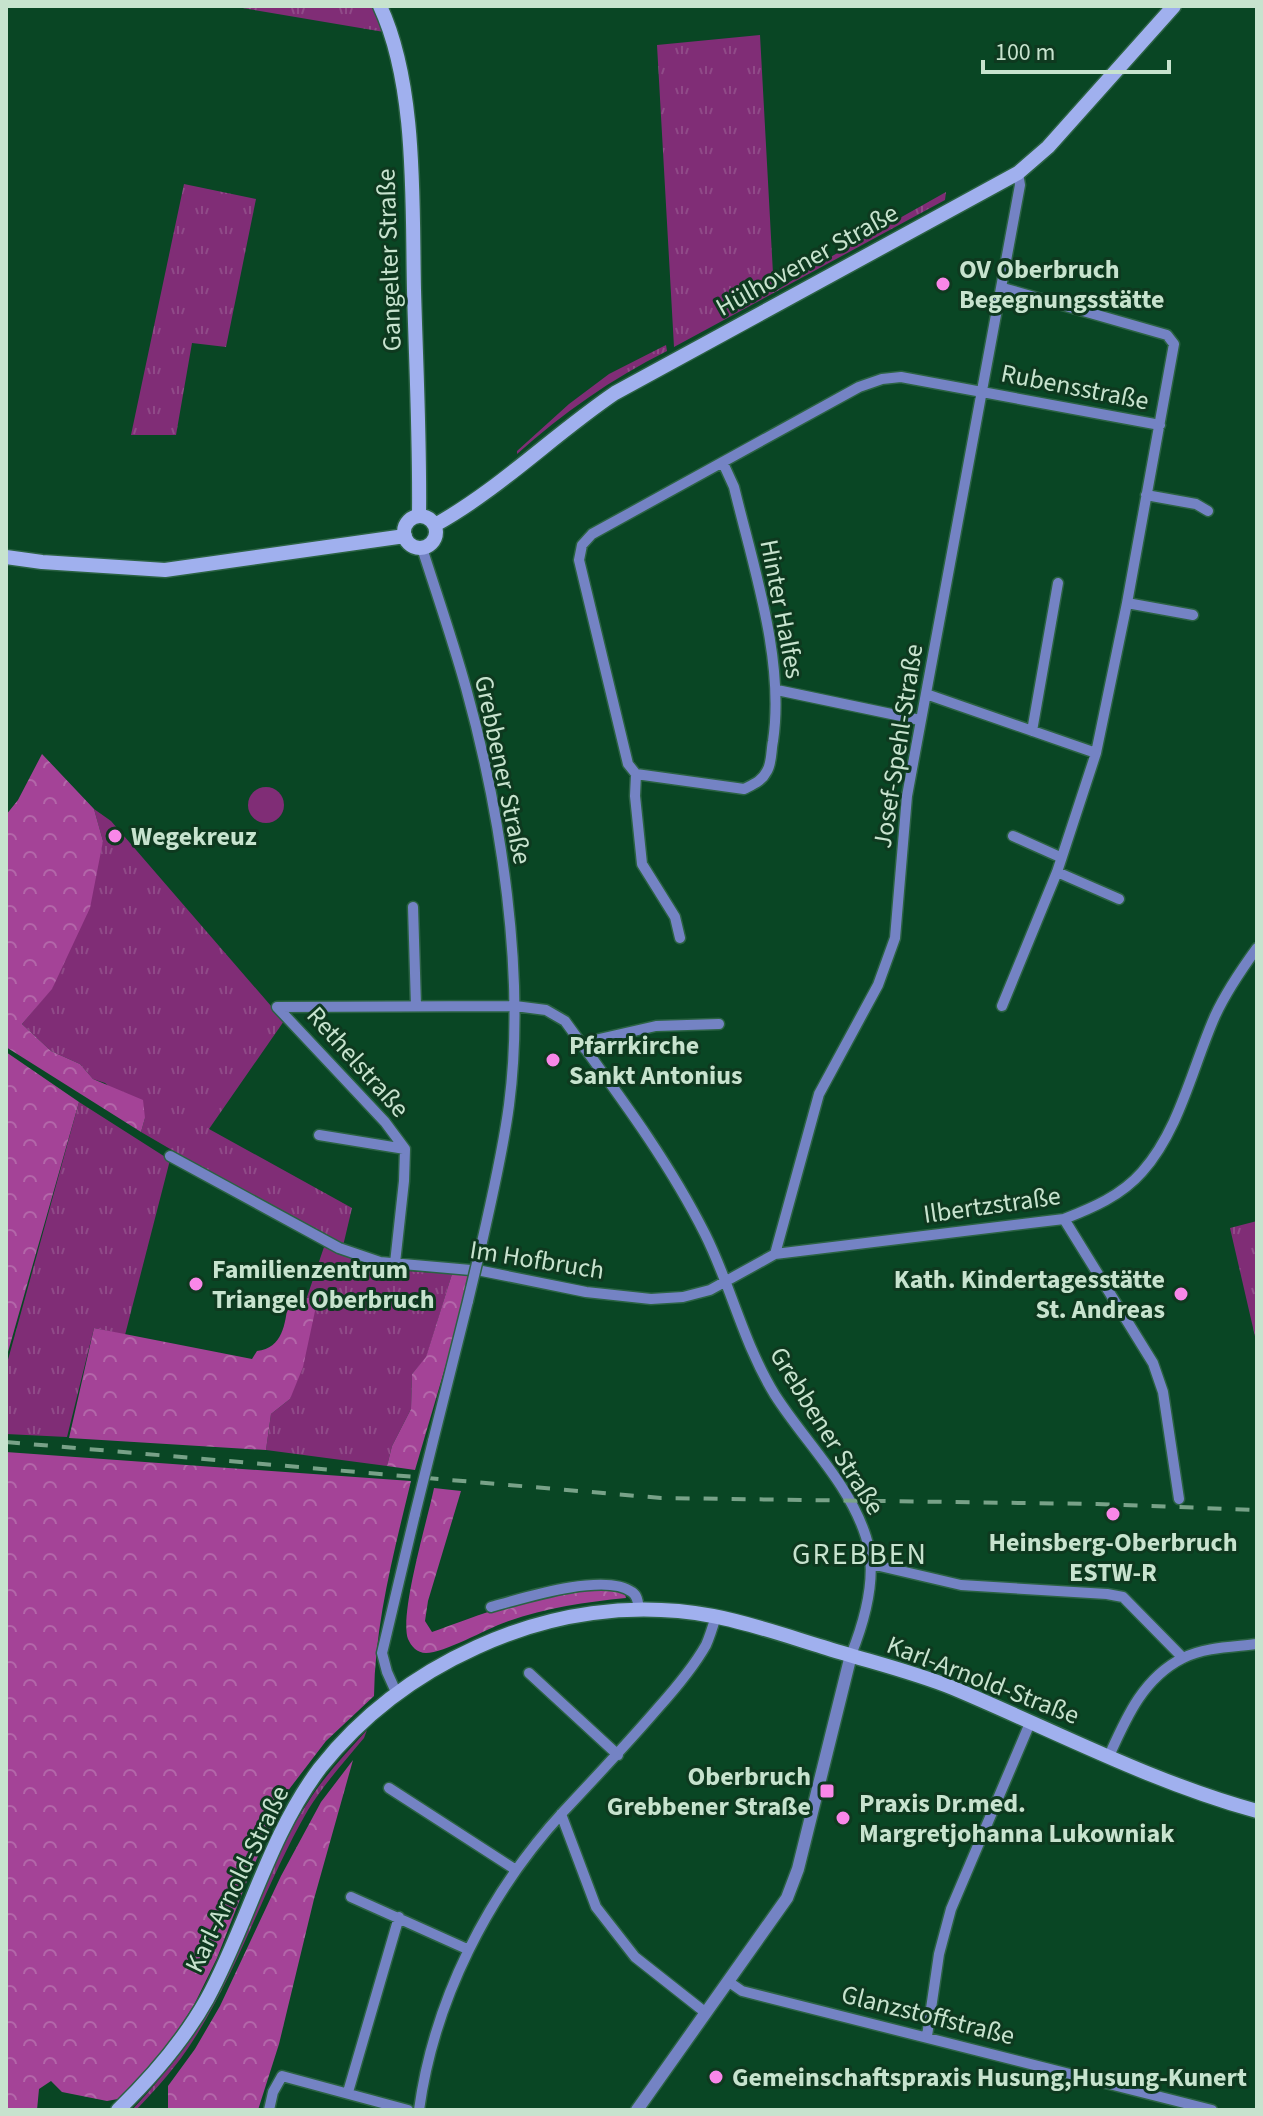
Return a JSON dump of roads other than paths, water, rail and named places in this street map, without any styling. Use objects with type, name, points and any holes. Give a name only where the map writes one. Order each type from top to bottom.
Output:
[{"type":"main road","name":"Gangelter Straße","points":[[380,6],[403,81],[409,151],[419,516]]},
{"type":"main road","name":"Hülhovener Straße","points":[[435,525],[484,495],[572,422],[615,393],[1018,173],[1048,147],[1174,6]]},
{"type":"main road","points":[[419,516],[429,518],[435,525],[435,540],[422,548],[411,546],[405,536],[407,523],[419,516]]},
{"type":"main road","points":[[6,557],[165,570],[405,536]]},
{"type":"main road","name":"Karl-Arnold-Straße","points":[[118,2110],[172,2051],[206,2000],[294,1808],[320,1769],[348,1737],[396,1692],[456,1657],[540,1622],[579,1614],[639,1609],[716,1616],[914,1673],[1182,1787],[1257,1811]]},
{"type":"street","name":"Josef-Spehl-Straße","points":[[775,1254],[819,1094],[878,985],[895,938],[907,796],[1003,288],[1020,185],[1018,173]]},
{"type":"street","points":[[1002,1006],[1057,872],[1096,753],[1174,344],[1167,335],[1003,288]]},
{"type":"street","points":[[680,938],[675,917],[642,864],[635,796],[636,774],[628,764],[582,573],[579,560],[582,545],[592,534],[859,387],[882,379],[901,377],[982,392]]},
{"type":"street","name":"Rubensstraße","points":[[982,392],[1160,425]]},
{"type":"street","name":"Hinter Halfes","points":[[636,774],[744,789],[758,782],[769,769],[776,719],[773,655],[734,487],[723,463]]},
{"type":"street","points":[[1146,495],[1196,504],[1208,511]]},
{"type":"street","name":"Grebbener Straße","points":[[396,1692],[382,1653],[482,1242],[509,1104],[515,1006],[514,969],[490,792],[466,689],[422,548]]},
{"type":"street","points":[[1032,731],[1058,583]]},
{"type":"street","points":[[1127,603],[1193,615]]},
{"type":"street","points":[[777,690],[920,720]]},
{"type":"street","points":[[926,694],[1096,753]]},
{"type":"street","points":[[1013,836],[1060,857]]},
{"type":"street","points":[[1057,872],[1119,899]]},
{"type":"street","points":[[413,907],[416,1006],[515,1006]]},
{"type":"street","name":"Ilbertzstraße","points":[[775,1254],[1064,1219],[1093,1208],[1140,1174],[1156,1154],[1170,1129],[1216,1015],[1233,982],[1257,948]]},
{"type":"street","name":"Rethelstraße","points":[[405,1149],[385,1122],[277,1007],[416,1006]]},
{"type":"street","name":"Grebbener Straße","points":[[515,1006],[546,1010],[565,1021],[682,1191],[726,1280],[751,1350],[776,1395],[860,1520],[871,1564],[869,1591],[798,1869],[787,1898],[637,2110]]},
{"type":"street","points":[[585,1049],[599,1039],[656,1026],[719,1024]]},
{"type":"street","points":[[319,1135],[405,1149],[395,1263]]},
{"type":"street","name":"Im Hofbruch","points":[[170,1156],[339,1248],[380,1262],[482,1271],[586,1292],[651,1299],[683,1297],[710,1290],[726,1280]]},
{"type":"street","points":[[1064,1219],[1153,1363],[1163,1392],[1179,1499]]},
{"type":"street","points":[[726,1280],[775,1254]]},
{"type":"street","points":[[871,1564],[961,1585],[1123,1597],[1183,1658]]},
{"type":"street","points":[[491,1607],[579,1585],[601,1585],[632,1592],[638,1599],[639,1609]]},
{"type":"street","points":[[419,2110],[425,2068],[467,1949],[516,1870],[561,1814],[618,1755],[679,1684],[707,1644],[716,1616]]},
{"type":"street","points":[[1109,1756],[1133,1703],[1151,1683],[1183,1658],[1207,1651],[1257,1644]]},
{"type":"street","points":[[529,1673],[618,1755]]},
{"type":"street","points":[[927,2036],[939,1954],[951,1909],[1030,1723]]},
{"type":"street","points":[[389,1788],[516,1870]]},
{"type":"street","points":[[561,1814],[596,1907],[635,1957],[706,2013]]},
{"type":"street","points":[[351,1897],[467,1949]]},
{"type":"street","points":[[348,2092],[399,1917]]},
{"type":"street","name":"Glanzstoffstraße","points":[[729,1982],[742,1991],[1212,2110]]},
{"type":"street","points":[[269,2110],[273,2092],[282,2076],[408,2110]]},
{"type":"railway","points":[[6,1442],[661,1498],[1097,1504],[1257,1510]]},
{"type":"place","name":"OV Oberbruch Begegnungsstätte","points":[[943,284]]},
{"type":"place","name":"Wegekreuz","points":[[115,836]]},
{"type":"place","name":"Pfarrkirche Sankt Antonius","points":[[553,1060]]},
{"type":"place","name":"Familienzentrum Triangel Oberbruch","points":[[196,1284]]},
{"type":"place","name":"Kath. Kindertagesstätte St. Andreas","points":[[1181,1294]]},
{"type":"place","name":"Heinsberg-Oberbruch ESTW-R","points":[[1113,1514]]},
{"type":"place","name":"Oberbruch Grebbener Straße","points":[[827,1791]]},
{"type":"place","name":"Praxis Dr.med. Margretjohanna Lukowniak","points":[[843,1818]]},
{"type":"place","name":"Gemeinschaftspraxis Husung,Husung-Kunert","points":[[716,2077]]},
{"type":"district","name":"GREBBEN","points":[[860,1554]]}]
